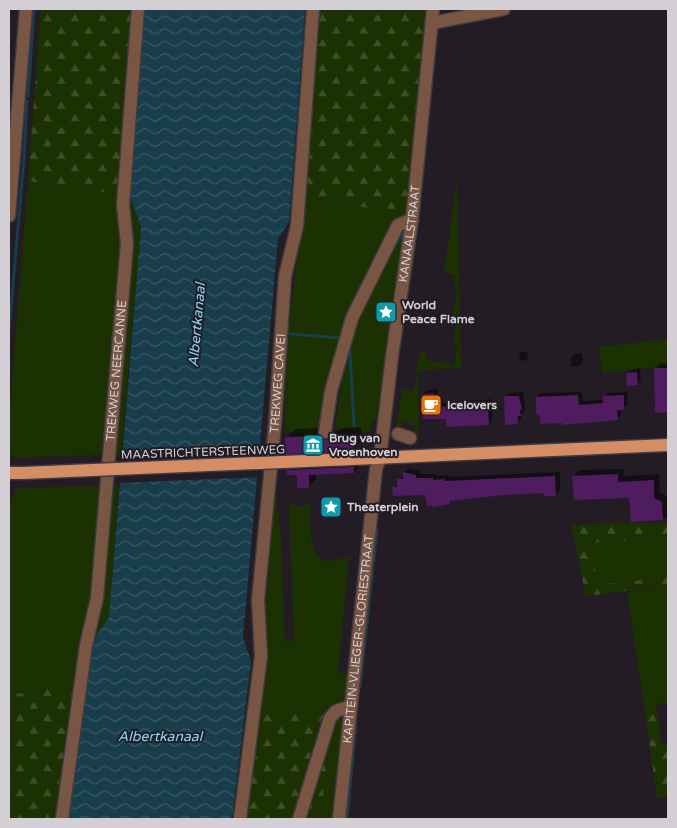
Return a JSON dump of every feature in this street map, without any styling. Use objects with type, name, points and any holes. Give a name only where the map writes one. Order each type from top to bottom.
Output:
[{"type":"main road","name":"MAASTRICHTERSTEENWEG","points":[[9,473],[668,445]]},
{"type":"street","points":[[9,216],[26,9]]},
{"type":"street","name":"TREKWEG NEERCANNE","points":[[62,819],[86,645],[96,598],[127,244],[123,205],[138,9]]},
{"type":"street","name":"TREKWEG CAVEI","points":[[240,819],[261,656],[258,600],[275,424],[285,276],[297,226],[313,9]]},
{"type":"street","name":"KANAALSTRAAT","points":[[380,458],[392,356],[412,220],[433,9]]},
{"type":"street","points":[[432,23],[504,9]]},
{"type":"street","points":[[325,432],[331,391],[352,318],[398,225],[412,220]]},
{"type":"street","name":"KAPITEIN-VLIEGER-GLORIESTRAAT","points":[[339,819],[376,469],[380,458]]},
{"type":"street","points":[[299,819],[330,718],[336,711],[351,706]]},
{"type":"green space","points":[[41,9],[143,9],[130,196],[28,181]]},
{"type":"green space","points":[[318,9],[430,9],[409,205],[403,219],[385,211],[304,197]]},
{"type":"green space","points":[[457,178],[461,368],[418,370],[419,437],[411,436],[416,427],[405,421],[399,432],[396,432],[402,389],[414,390],[420,351],[427,353],[426,360],[454,365],[457,347],[453,346],[457,317],[453,316],[457,287],[454,286],[455,275],[444,273]]},
{"type":"green space","points":[[28,181],[130,196],[141,227],[121,454],[15,458],[9,453],[9,417]]},
{"type":"green space","points":[[304,197],[386,211],[403,219],[359,293],[322,428],[316,427],[316,435],[284,431],[288,334]]},
{"type":"green space","points":[[401,231],[404,231],[394,305],[381,303],[379,318],[392,320],[376,419],[372,419],[371,432],[335,428],[347,344],[367,291]]},
{"type":"green space","points":[[668,339],[668,366],[602,373],[599,347]]},
{"type":"green space","points":[[275,482],[281,539],[285,642],[294,640],[289,504],[300,507],[310,503],[311,538],[317,554],[323,559],[330,561],[349,557],[338,672],[351,674],[346,699],[326,712],[260,715],[263,618]]},
{"type":"green space","points":[[119,485],[109,617],[90,645],[67,819],[54,819],[75,684],[16,694],[15,724],[9,745],[10,504],[16,488]]},
{"type":"green space","points":[[668,523],[668,541],[654,539],[590,543],[598,585],[668,577],[668,586],[586,596],[571,525]]},
{"type":"green space","points":[[654,539],[668,541],[668,577],[598,585],[590,543]]},
{"type":"green space","points":[[668,586],[668,703],[644,705],[627,592]]},
{"type":"green space","points":[[75,683],[54,819],[9,819],[9,745],[15,724],[16,694]]},
{"type":"green space","points":[[656,704],[661,744],[668,744],[668,796],[657,798],[644,705]]},
{"type":"green space","points":[[326,712],[321,720],[299,792],[293,819],[245,819],[260,715]]},
{"type":"green space","points":[[337,718],[347,720],[336,819],[319,819],[328,766],[326,745]]},
{"type":"green space","points":[[326,745],[328,766],[319,819],[306,819]]},
{"type":"water","name":"Albertkanaal","points":[[143,9],[305,9],[289,222],[278,239],[243,638],[251,661],[232,819],[67,819],[90,645],[109,617],[141,227],[130,196]]},
{"type":"pier","points":[[262,448],[260,477],[116,483],[119,454]]},
{"type":"building","points":[[654,368],[667,368],[668,412],[655,413]]},
{"type":"building","points":[[637,372],[638,385],[627,386],[626,373]]},
{"type":"building","points":[[434,393],[434,402],[439,402],[439,407],[488,403],[489,425],[446,427],[446,419],[423,419],[422,394]]},
{"type":"building","points":[[578,395],[579,405],[603,403],[603,396],[624,395],[624,409],[617,411],[618,420],[562,425],[562,423],[540,424],[540,415],[537,415],[536,411],[536,397]]},
{"type":"building","points":[[504,396],[519,396],[522,410],[520,410],[521,416],[518,416],[518,424],[505,425]]},
{"type":"building","points":[[353,435],[353,451],[286,454],[285,437],[318,436],[324,440],[332,436]]},
{"type":"building","points":[[354,467],[354,473],[309,475],[309,488],[297,488],[297,475],[287,475],[287,470]]},
{"type":"building","points":[[403,472],[416,475],[416,478],[445,479],[445,481],[555,476],[556,496],[544,496],[544,493],[504,495],[450,501],[450,504],[432,507],[427,506],[425,495],[393,496],[392,487],[397,487],[397,479],[403,479]]},
{"type":"building","points":[[618,474],[618,482],[654,480],[654,498],[662,502],[663,520],[631,522],[629,498],[574,500],[572,476]]},
{"type":"waterway","points":[[28,96],[34,9]]},
{"type":"waterway","points":[[9,331],[27,101]]},
{"type":"waterway","points":[[391,252],[403,233]]},
{"type":"waterway","points":[[290,334],[341,338]]},
{"type":"waterway","points":[[350,352],[354,426]]},
{"type":"waterway","points":[[360,687],[377,530]]},
{"type":"waterway","points":[[347,819],[356,724]]},
{"type":"place","name":"World Peace Flame","points":[[386,312]]},
{"type":"place","name":"Icelovers","points":[[431,405]]},
{"type":"place","name":"Brug van Vroenhoven","points":[[313,445]]},
{"type":"place","name":"Theaterplein","points":[[331,507]]}]
